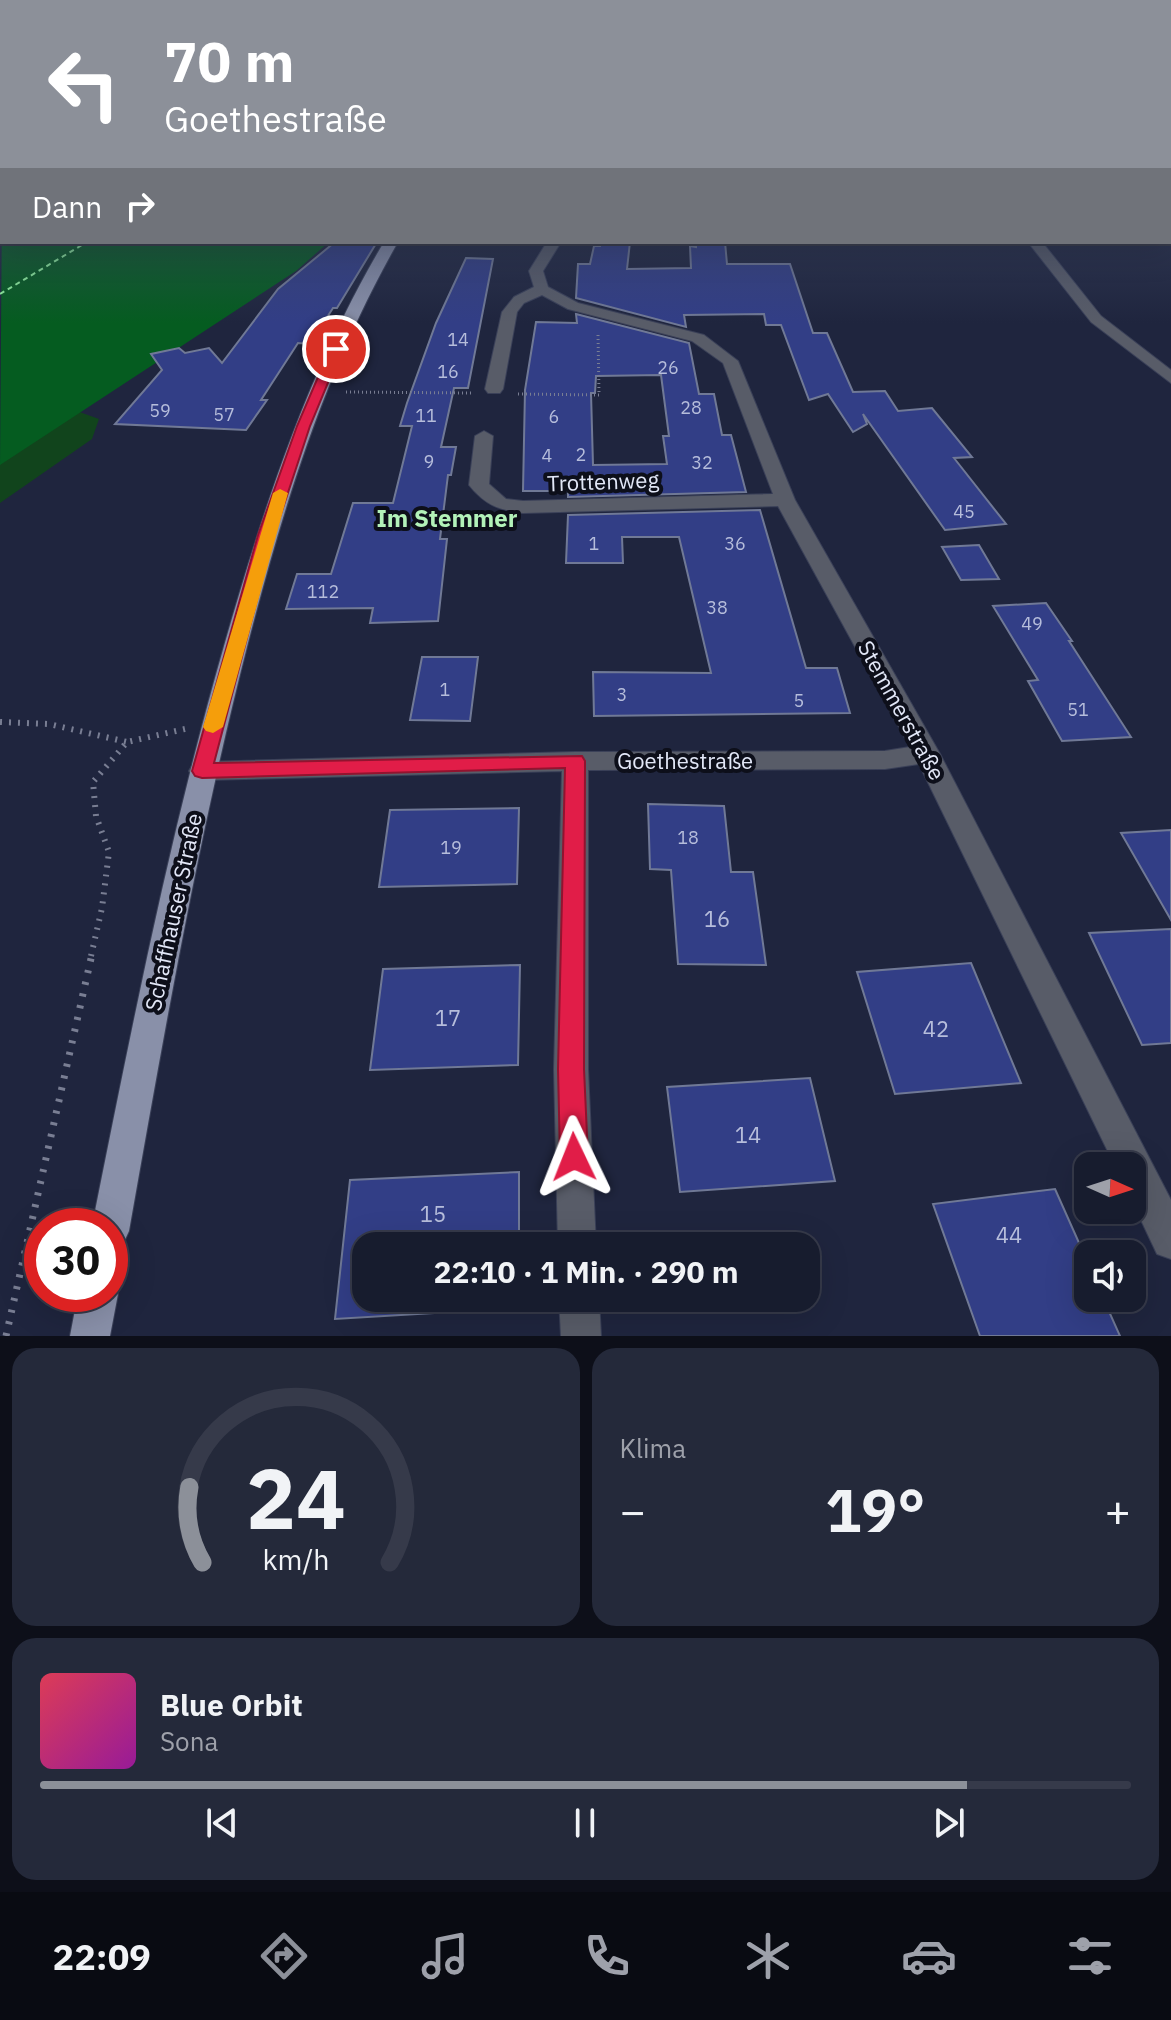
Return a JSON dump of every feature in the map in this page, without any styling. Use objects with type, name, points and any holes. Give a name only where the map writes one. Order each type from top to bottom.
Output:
[{"type":"main road","name":"Schaffhauser Straße","points":[[115,1208],[202,771],[266,535],[304,426],[345,327],[390,244]]},
{"type":"main road","points":[[90,1336],[95,1312]]},
{"type":"street","points":[[494,389],[510,312],[519,300],[542,289],[536,271],[553,244]]},
{"type":"street","points":[[1037,244],[1096,319],[1171,378]]},
{"type":"street","name":"Stemmerstraße","points":[[542,289],[573,306],[698,338],[721,352],[736,372],[785,500],[927,754],[1171,1240]]},
{"type":"street","name":"Trottenweg","points":[[484,436],[479,485],[500,504],[523,507],[785,500]]},
{"type":"street","name":"Goethestraße","points":[[202,771],[575,761],[885,760],[927,754]]},
{"type":"street","points":[[575,761],[571,1069],[577,1232]]},
{"type":"street","points":[[580,1312],[581,1336]]},
{"type":"path","points":[[0,722],[49,724],[127,742],[191,728],[216,716]]},
{"type":"path","points":[[6,1336],[102,908],[109,852],[96,816],[93,782],[127,742]]},
{"type":"shaded area","points":[[2,244],[327,244],[296,271],[0,465]]},
{"type":"shaded area","points":[[74,410],[99,419],[92,439],[0,503],[0,461]]},
{"type":"building","points":[[333,244],[376,244],[337,308],[333,308],[310,344],[298,343],[261,400],[267,400],[246,430],[115,424],[162,370],[151,354],[179,348],[185,353],[209,348],[222,363],[278,289]]},
{"type":"building","points":[[630,244],[627,269],[691,268],[690,246],[696,247],[696,244],[725,244],[727,264],[790,264],[813,333],[827,333],[853,392],[885,391],[898,411],[932,408],[972,457],[954,458],[1006,524],[945,530],[863,414],[867,424],[853,432],[828,394],[809,400],[781,325],[766,325],[764,314],[684,315],[686,327],[576,298],[578,264],[590,264],[594,246]]},
{"type":"building","points":[[466,258],[493,259],[468,388],[454,388],[441,447],[456,447],[451,475],[448,475],[440,539],[447,539],[438,621],[370,623],[373,608],[286,609],[297,574],[331,574],[353,503],[393,503],[412,426],[400,426],[436,323]]},
{"type":"building","points":[[576,314],[689,343],[699,394],[714,394],[722,435],[731,435],[746,492],[568,497],[568,491],[523,491],[525,390],[536,322],[577,323]],"holes":[[[661,375],[669,436],[663,436],[667,464],[593,465],[591,393],[595,393],[596,376]]]},
{"type":"building","points":[[760,510],[806,668],[837,668],[850,713],[594,716],[593,672],[711,673],[679,537],[622,537],[623,563],[566,563],[568,515]]},
{"type":"building","points":[[979,545],[999,579],[961,580],[942,547]]},
{"type":"building","points":[[1046,603],[1131,737],[1062,741],[1028,681],[1038,680],[993,606]]},
{"type":"building","points":[[422,657],[478,657],[470,721],[410,720]]},
{"type":"building","points":[[648,804],[724,806],[731,872],[753,872],[766,965],[678,964],[671,870],[650,869]]},
{"type":"building","points":[[519,808],[517,884],[379,887],[390,810]]},
{"type":"building","points":[[1171,830],[1171,920],[1121,833]]},
{"type":"building","points":[[1171,929],[1171,1043],[1142,1045],[1089,933]]},
{"type":"building","points":[[971,963],[1021,1083],[895,1094],[857,972]]},
{"type":"building","points":[[520,965],[518,1065],[370,1070],[383,969]]},
{"type":"building","points":[[810,1078],[835,1181],[680,1192],[667,1087]]},
{"type":"building","points":[[519,1172],[519,1232],[352,1232],[352,1312],[452,1312],[335,1319],[350,1180]]},
{"type":"building","points":[[1055,1189],[1078,1240],[1074,1240],[1074,1312],[1109,1312],[1120,1336],[980,1336],[933,1204]]},
{"type":"ferry route","points":[[0,294],[84,244]]},
{"type":"slow traffic","points":[[213,727],[280,493]]},
{"type":"district","name":"Im Stemmer","points":[[447,518]]},
{"type":"route","points":[[336,349],[304,426],[266,535],[202,771],[575,761],[571,1069],[574,1157]]}]
